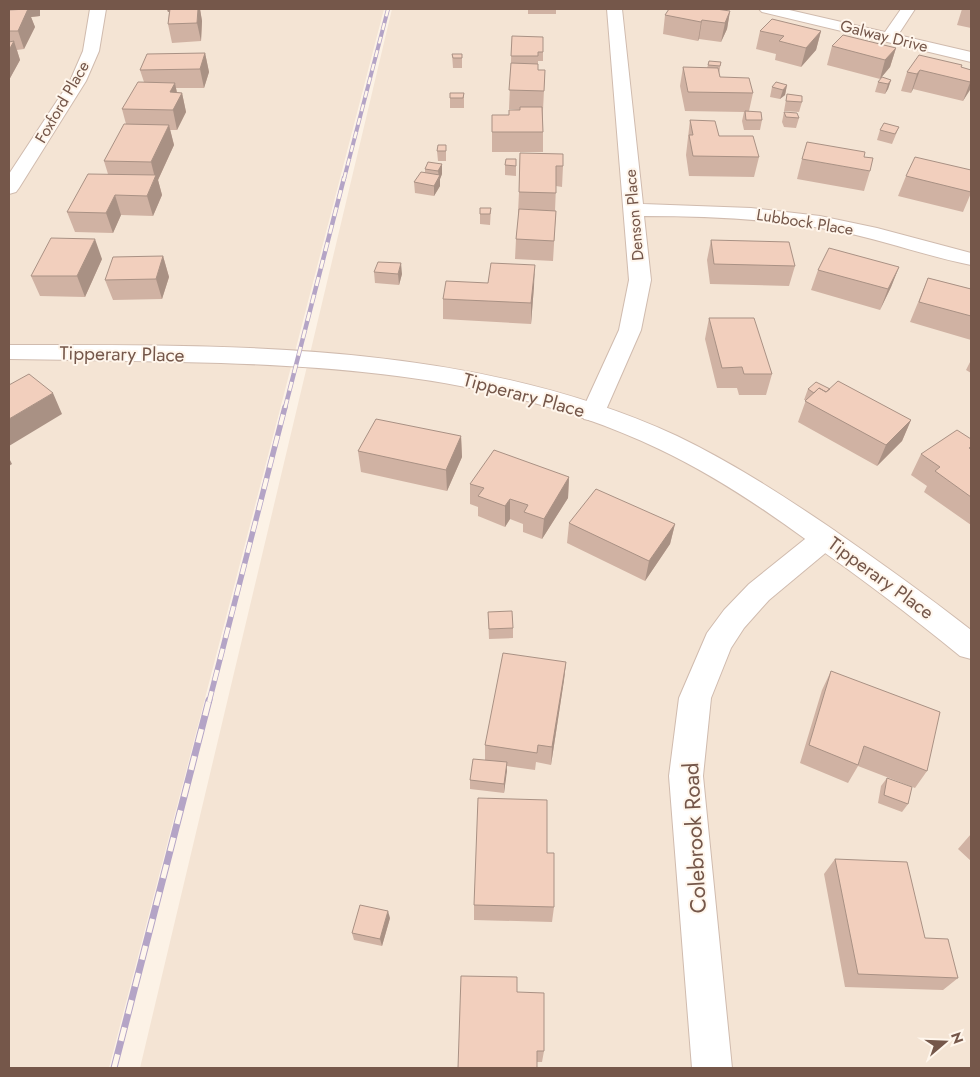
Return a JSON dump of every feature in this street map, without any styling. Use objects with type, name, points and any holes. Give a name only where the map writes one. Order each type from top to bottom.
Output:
[{"type":"street","name":"Foxford Place","points":[[9,188],[78,81],[91,51],[98,9]]},
{"type":"street","name":"Denson Place","points":[[594,413],[630,330],[636,309],[640,280],[614,9]]},
{"type":"street","name":"Galway Drive","points":[[767,9],[971,57]]},
{"type":"street","points":[[888,37],[908,9]]},
{"type":"street","name":"Lubbock Place","points":[[634,210],[742,212],[821,222],[887,236],[971,259]]},
{"type":"street","name":"Tipperary Place","points":[[9,352],[298,358],[360,363],[451,376],[532,394],[594,413],[635,429],[707,462],[770,499],[906,595],[971,646]]},
{"type":"street","name":"Colebrook Road","points":[[712,1068],[686,776],[695,698],[718,642],[734,619],[759,592],[825,538]]},
{"type":"shaded area","points":[[9,9],[384,9],[109,1068],[9,1068]]},
{"type":"shaded area","points":[[392,9],[971,9],[971,1068],[140,1068]]},
{"type":"building","points":[[28,9],[18,31],[9,31],[9,10]]},
{"type":"building","points":[[170,9],[198,9],[197,23],[168,24]]},
{"type":"building","points":[[669,9],[716,9],[730,11],[725,23],[702,20],[701,22],[665,15]]},
{"type":"building","points":[[772,19],[821,31],[806,48],[779,41],[784,36],[760,31]]},
{"type":"building","points":[[843,35],[896,48],[885,60],[832,46]]},
{"type":"building","points":[[512,36],[543,37],[543,52],[538,52],[538,56],[511,56]]},
{"type":"building","points":[[14,41],[9,50],[9,42]]},
{"type":"building","points":[[205,53],[200,69],[140,70],[147,54]]},
{"type":"building","points":[[452,54],[462,54],[462,58],[453,58]]},
{"type":"building","points":[[919,55],[962,65],[961,67],[971,70],[970,82],[920,70],[917,74],[907,72]]},
{"type":"building","points":[[709,61],[721,62],[720,66],[708,65]]},
{"type":"building","points":[[511,63],[538,64],[538,70],[545,70],[544,91],[509,90]]},
{"type":"building","points":[[683,67],[718,68],[720,77],[749,78],[753,93],[688,92]]},
{"type":"building","points":[[882,77],[891,80],[888,84],[878,82]]},
{"type":"building","points":[[138,82],[175,83],[170,92],[182,93],[173,110],[122,109]]},
{"type":"building","points":[[776,82],[787,85],[783,90],[772,87]]},
{"type":"building","points":[[450,93],[464,93],[463,98],[450,98]]},
{"type":"building","points":[[787,94],[802,96],[802,102],[786,101]]},
{"type":"building","points":[[520,107],[542,107],[543,132],[492,132],[492,115],[509,115],[509,110],[520,110]]},
{"type":"building","points":[[745,111],[761,112],[762,120],[746,120]]},
{"type":"building","points":[[784,112],[797,113],[799,118],[786,117]]},
{"type":"building","points":[[690,120],[715,121],[719,136],[753,136],[759,157],[693,156],[689,135],[693,135]]},
{"type":"building","points":[[884,123],[899,127],[895,134],[880,130]]},
{"type":"building","points":[[124,124],[169,125],[151,162],[104,161]]},
{"type":"building","points":[[807,142],[865,152],[864,157],[873,158],[870,171],[802,159]]},
{"type":"building","points":[[438,145],[446,145],[446,151],[437,151]]},
{"type":"building","points":[[520,153],[563,154],[563,166],[556,166],[556,193],[519,192]]},
{"type":"building","points":[[915,157],[971,170],[971,192],[906,176]]},
{"type":"building","points":[[506,159],[516,159],[516,166],[505,165]]},
{"type":"building","points":[[428,162],[442,164],[438,171],[425,169]]},
{"type":"building","points":[[421,172],[440,175],[434,186],[414,182]]},
{"type":"building","points":[[88,174],[156,175],[147,196],[115,195],[106,213],[67,212]]},
{"type":"building","points":[[480,208],[491,208],[490,214],[480,214]]},
{"type":"building","points":[[519,209],[556,211],[554,241],[516,239]]},
{"type":"building","points":[[51,238],[95,239],[77,276],[31,276]]},
{"type":"building","points":[[711,240],[789,242],[795,266],[714,264]]},
{"type":"building","points":[[829,248],[899,267],[888,289],[818,270]]},
{"type":"building","points":[[163,256],[156,279],[105,280],[113,257]]},
{"type":"building","points":[[378,262],[401,263],[398,274],[374,272]]},
{"type":"building","points":[[491,263],[535,265],[531,303],[443,299],[446,281],[488,283]]},
{"type":"building","points":[[928,278],[971,289],[971,316],[919,302]]},
{"type":"building","points":[[709,318],[754,318],[772,374],[744,374],[742,367],[722,368]]},
{"type":"building","points":[[29,374],[53,393],[9,419],[9,385]]},
{"type":"building","points":[[838,381],[911,420],[886,445],[805,401],[819,388],[826,392]]},
{"type":"building","points":[[816,382],[830,389],[826,392],[819,388],[814,393],[808,389]]},
{"type":"building","points":[[376,419],[461,436],[446,470],[358,451]]},
{"type":"building","points":[[957,430],[971,439],[971,447],[969,448],[971,449],[971,497],[935,471],[940,467],[921,454]]},
{"type":"building","points":[[494,450],[569,477],[544,519],[524,512],[528,505],[510,499],[505,506],[478,496],[484,488],[470,484]]},
{"type":"building","points":[[596,489],[675,524],[649,561],[569,523]]},
{"type":"building","points":[[512,611],[513,628],[489,629],[488,612]]},
{"type":"building","points":[[503,653],[566,662],[552,747],[538,745],[537,753],[485,745]]},
{"type":"building","points":[[831,671],[940,712],[927,771],[864,746],[858,765],[809,745]]},
{"type":"building","points":[[473,759],[507,762],[504,784],[470,780]]},
{"type":"building","points":[[887,778],[912,787],[908,804],[884,795]]},
{"type":"building","points":[[478,798],[547,800],[547,853],[554,853],[554,907],[474,905]]},
{"type":"building","points":[[835,859],[907,862],[925,938],[948,939],[958,978],[858,974]]},
{"type":"building","points":[[360,905],[388,911],[380,939],[352,933]]},
{"type":"building","points":[[461,976],[517,977],[517,992],[544,993],[544,1051],[537,1051],[537,1068],[458,1068]]},
{"type":"railway","points":[[344,179],[388,9]]},
{"type":"railway","points":[[285,408],[344,178]]},
{"type":"railway","points":[[209,702],[285,407]]},
{"type":"railway","points":[[114,1068],[209,700]]}]
